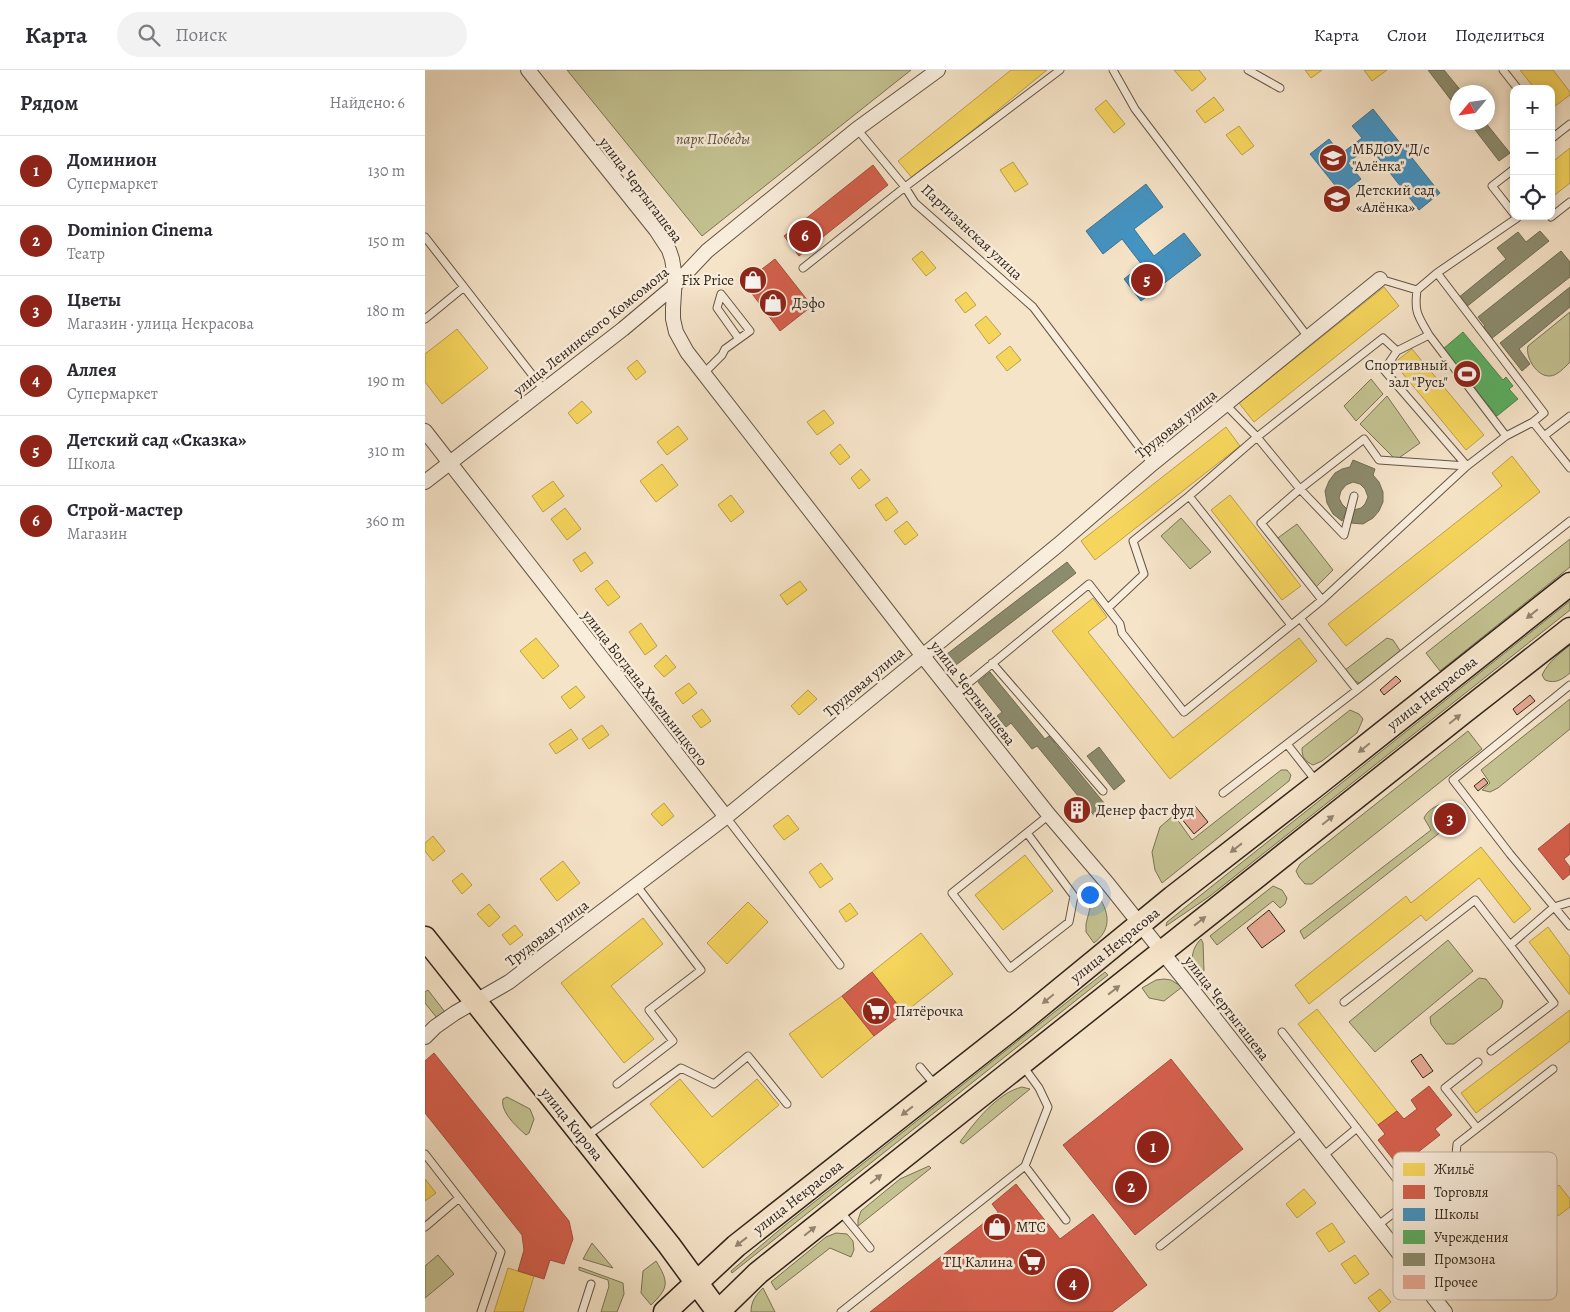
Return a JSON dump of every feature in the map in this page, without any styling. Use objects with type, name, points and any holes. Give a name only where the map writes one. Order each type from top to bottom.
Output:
[{"type":"main road","name":"улица Некрасова","points":[[665,1312],[736,1246],[1141,925],[1173,897],[1570,584]]},
{"type":"main road","points":[[718,1312],[758,1272],[1570,629]]},
{"type":"main road","name":"улица Кирова","points":[[425,938],[669,1245],[718,1312]]},
{"type":"street","name":"улица Чертыгашева","points":[[528,70],[669,250],[674,267],[673,308],[676,332],[687,352],[953,695],[1049,815],[1162,951],[1393,1246]]},
{"type":"street","name":"улица Ленинского Комсомола","points":[[425,482],[673,287],[707,251],[857,130],[938,70]]},
{"type":"street","name":"Трудовая улица","points":[[425,1036],[455,1013],[509,982],[726,817],[1058,545],[1152,464],[1380,279]]},
{"type":"street","name":"улица Богдана Хмельницкого","points":[[425,431],[726,817]]},
{"type":"street","name":"улица Чертыгашева","points":[[1436,1300],[1445,1312]]},
{"type":"lane","points":[[803,268],[905,187],[1060,70]]},
{"type":"lane","points":[[1113,70],[1135,108],[1308,337]]},
{"type":"lane","points":[[1248,70],[1280,88]]},
{"type":"lane","points":[[1503,70],[1515,85]]},
{"type":"lane","points":[[1555,134],[1570,124]]},
{"type":"lane","name":"Партизанская улица","points":[[857,130],[905,187],[915,203],[1033,307],[1152,464]]},
{"type":"lane","points":[[1510,174],[1493,186],[1510,208]]},
{"type":"lane","points":[[1555,214],[1570,202]]},
{"type":"lane","points":[[1506,436],[1429,335],[1419,318],[1415,305],[1417,290],[1437,273],[1514,220]]},
{"type":"lane","points":[[425,237],[544,390]]},
{"type":"lane","points":[[953,695],[1089,584],[1120,624],[1122,633],[1184,712],[1322,600],[1467,466],[1506,436],[1533,422],[1544,413],[1437,273]]},
{"type":"lane","points":[[1380,279],[1417,290]]},
{"type":"lane","points":[[425,319],[464,287]]},
{"type":"lane","points":[[704,373],[722,355],[725,349],[739,339],[750,331],[721,294],[717,308],[739,339]]},
{"type":"lane","points":[[1429,335],[1397,351],[1384,370],[1467,466]]},
{"type":"lane","points":[[1108,608],[1144,574],[1133,541],[1189,496],[1257,437],[1383,338],[1397,351]]},
{"type":"lane","points":[[1225,404],[1257,437],[1300,489],[1344,535],[1354,496]]},
{"type":"lane","points":[[1544,436],[1570,416]]},
{"type":"lane","points":[[1533,422],[1570,468]]},
{"type":"lane","points":[[1322,600],[1261,523],[1300,489],[1365,439],[1379,460],[1467,466]]},
{"type":"lane","points":[[1189,496],[1291,625]]},
{"type":"lane","points":[[1223,792],[1357,690],[1570,521]]},
{"type":"lane","points":[[1300,618],[1357,690]]},
{"type":"lane","points":[[992,663],[1103,791]]},
{"type":"lane","points":[[1570,685],[1453,780],[1510,854],[1570,926]]},
{"type":"lane","points":[[1287,744],[1318,784]]},
{"type":"lane","points":[[1027,833],[1074,896],[1069,922],[1010,968],[952,893],[1049,815]]},
{"type":"lane","name":"улица Богдана Хмельницкого","points":[[726,817],[840,965]]},
{"type":"lane","points":[[617,1084],[673,1041],[649,1010],[701,970],[637,886]]},
{"type":"lane","points":[[1344,1002],[1475,900],[1554,1003],[1491,1051]]},
{"type":"lane","points":[[1510,945],[1554,907],[1570,902]]},
{"type":"lane","points":[[1282,1032],[1393,1174]]},
{"type":"lane","points":[[584,1138],[681,1068],[714,1084],[747,1056],[787,1104]]},
{"type":"lane","points":[[1477,1128],[1445,1088],[1478,1062]]},
{"type":"lane","points":[[841,1312],[1025,1166],[1048,1107],[1039,1088],[1021,1064]]},
{"type":"lane","points":[[920,1067],[937,1087]]},
{"type":"lane","points":[[1456,1152],[1457,1144],[1553,1069]]},
{"type":"lane","points":[[1323,1156],[1357,1128]]},
{"type":"lane","points":[[1160,1246],[1303,1131]]},
{"type":"lane","points":[[425,1154],[501,1252],[481,1312]]},
{"type":"lane","points":[[1025,1166],[1066,1220]]},
{"type":"lane","points":[[425,1228],[459,1198]]},
{"type":"lane","points":[[837,1209],[870,1248]]},
{"type":"lane","points":[[1377,1226],[1393,1214]]},
{"type":"lane","points":[[583,1312],[591,1284]]},
{"type":"green space","name":"парк Победы","points":[[567,70],[911,70],[702,236]]},
{"type":"green space","points":[[1570,312],[1570,362],[1555,375],[1545,375],[1537,370],[1530,361],[1528,346]]},
{"type":"green space","points":[[1371,379],[1383,394],[1356,421],[1344,406]]},
{"type":"green space","points":[[1387,396],[1420,443],[1396,460],[1360,424]]},
{"type":"green space","points":[[1181,518],[1211,552],[1190,569],[1161,536]]},
{"type":"green space","points":[[1297,524],[1333,570],[1315,588],[1275,540]]},
{"type":"green space","points":[[1570,539],[1570,567],[1440,671],[1426,653]]},
{"type":"green space","points":[[1570,601],[1570,610],[1210,896],[1166,926],[1167,922]]},
{"type":"green space","points":[[1387,638],[1393,640],[1401,652],[1361,684],[1355,681],[1345,670]]},
{"type":"green space","points":[[1570,645],[1570,673],[1558,681],[1545,680],[1542,675],[1548,666]]},
{"type":"green space","points":[[1570,699],[1570,729],[1498,788],[1490,792],[1482,790],[1490,783],[1481,770]]},
{"type":"green space","points":[[1350,710],[1359,714],[1363,719],[1357,733],[1322,761],[1313,765],[1306,760],[1303,757],[1302,748]]},
{"type":"green space","points":[[1468,731],[1482,749],[1312,884],[1305,884],[1296,871],[1300,864]]},
{"type":"green space","points":[[1281,770],[1287,770],[1291,775],[1289,781],[1162,883],[1155,870],[1152,852],[1160,827],[1174,815],[1192,840]]},
{"type":"green space","points":[[1442,804],[1449,806],[1433,818],[1442,831],[1304,939],[1300,931],[1431,830],[1424,818],[1431,809]]},
{"type":"green space","points":[[1273,886],[1282,890],[1287,898],[1285,904],[1280,908],[1273,901],[1217,945],[1210,936]]},
{"type":"green space","points":[[1099,897],[1103,903],[1107,922],[1100,938],[1094,943],[1086,932],[1086,924],[1091,904]]},
{"type":"green space","points":[[1201,939],[1203,943],[1204,971],[1199,975],[1194,966],[1193,952]]},
{"type":"green space","points":[[1448,940],[1473,971],[1375,1052],[1349,1022]]},
{"type":"green space","points":[[1105,972],[1108,975],[732,1273],[731,1271],[784,1226]]},
{"type":"green space","points":[[1479,978],[1486,979],[1503,1001],[1501,1008],[1454,1044],[1446,1044],[1431,1024],[1430,1017]]},
{"type":"green space","points":[[1156,980],[1171,980],[1182,987],[1164,1001],[1149,998],[1142,988]]},
{"type":"green space","points":[[428,990],[445,1012],[437,1018],[425,1003],[425,992]]},
{"type":"green space","points":[[1022,1087],[1030,1089],[963,1144],[960,1142],[987,1109],[1004,1095]]},
{"type":"green space","points":[[507,1097],[530,1109],[534,1119],[529,1133],[526,1135],[510,1119],[504,1109],[503,1099]]},
{"type":"green space","points":[[929,1166],[931,1168],[858,1226],[861,1211],[900,1179]]},
{"type":"green space","points":[[836,1233],[847,1234],[853,1241],[854,1250],[851,1257],[830,1248],[776,1290],[771,1282],[826,1237]]},
{"type":"green space","points":[[592,1243],[613,1268],[583,1259]]},
{"type":"green space","points":[[438,1255],[454,1274],[425,1298],[425,1266]]},
{"type":"green space","points":[[656,1261],[663,1274],[665,1284],[661,1294],[651,1305],[641,1293],[643,1271]]},
{"type":"green space","points":[[579,1267],[623,1283],[624,1294],[617,1312],[601,1312],[609,1286],[608,1280],[579,1270]]},
{"type":"green space","points":[[763,1288],[775,1312],[751,1312],[754,1298]]},
{"type":"building: Жильё","points":[[1011,70],[1047,70],[913,179],[898,161]]},
{"type":"building: Жильё","points":[[1174,70],[1199,70],[1206,79],[1192,91]]},
{"type":"building: Жильё","points":[[1305,70],[1322,70],[1311,78]]},
{"type":"building: Жильё","points":[[1364,70],[1387,70],[1372,81]]},
{"type":"building: Жильё","points":[[1520,70],[1553,70],[1570,92],[1570,95],[1555,106],[1555,85],[1532,85]]},
{"type":"building: Жильё","points":[[1214,97],[1224,110],[1205,123],[1196,111]]},
{"type":"building: Жильё","points":[[1106,100],[1125,124],[1114,133],[1095,109]]},
{"type":"building: Жильё","points":[[1239,126],[1254,146],[1242,155],[1226,135]]},
{"type":"building: Жильё","points":[[1570,148],[1570,183],[1555,195],[1555,175],[1555,160]]},
{"type":"building: Жильё","points":[[1013,162],[1028,184],[1015,192],[1000,170]]},
{"type":"building: Жильё","points":[[922,251],[936,268],[926,276],[912,259]]},
{"type":"building: Жильё","points":[[1384,287],[1399,306],[1254,422],[1239,403]]},
{"type":"building: Жильё","points":[[966,292],[976,305],[965,313],[955,300]]},
{"type":"building: Жильё","points":[[986,316],[1001,334],[989,344],[975,325]]},
{"type":"building: Жильё","points":[[457,329],[488,368],[442,404],[425,382],[425,354]]},
{"type":"building: Жильё","points":[[1010,346],[1021,360],[1007,371],[996,357]]},
{"type":"building: Жильё","points":[[1412,349],[1484,435],[1466,450],[1394,363]]},
{"type":"building: Жильё","points":[[637,360],[646,372],[636,380],[627,368]]},
{"type":"building: Жильё","points":[[582,401],[592,412],[577,424],[568,413]]},
{"type":"building: Жильё","points":[[824,410],[834,423],[817,435],[807,422]]},
{"type":"building: Жильё","points":[[678,426],[688,439],[667,455],[657,442]]},
{"type":"building: Жильё","points":[[1226,427],[1240,446],[1095,560],[1081,541]]},
{"type":"building: Жильё","points":[[840,444],[850,457],[840,465],[830,453]]},
{"type":"building: Жильё","points":[[1512,456],[1540,492],[1346,646],[1328,624],[1502,486],[1492,473]]},
{"type":"building: Жильё","points":[[662,464],[678,485],[656,502],[640,481]]},
{"type":"building: Жильё","points":[[861,469],[870,480],[859,489],[851,478]]},
{"type":"building: Жильё","points":[[553,481],[564,496],[543,512],[532,496]]},
{"type":"building: Жильё","points":[[731,495],[744,512],[731,522],[718,505]]},
{"type":"building: Жильё","points":[[1230,495],[1301,586],[1282,600],[1211,510]]},
{"type":"building: Жильё","points":[[887,497],[898,512],[886,521],[875,505]]},
{"type":"building: Жильё","points":[[565,508],[581,529],[567,540],[551,519]]},
{"type":"building: Жильё","points":[[907,521],[918,535],[905,545],[894,531]]},
{"type":"building: Жильё","points":[[585,552],[593,563],[581,572],[573,560]]},
{"type":"building: Жильё","points":[[607,580],[620,597],[608,606],[595,589]]},
{"type":"building: Жильё","points":[[800,581],[807,590],[787,605],[780,595]]},
{"type":"building: Жильё","points":[[1093,598],[1107,617],[1088,632],[1173,738],[1299,638],[1317,661],[1170,779],[1052,631]]},
{"type":"building: Жильё","points":[[641,623],[657,646],[645,655],[629,632]]},
{"type":"building: Жильё","points":[[536,638],[559,666],[543,679],[520,651]]},
{"type":"building: Жильё","points":[[666,655],[676,667],[664,677],[654,666]]},
{"type":"building: Жильё","points":[[689,683],[697,693],[683,704],[675,693]]},
{"type":"building: Жильё","points":[[576,686],[585,697],[570,709],[561,697]]},
{"type":"building: Жильё","points":[[808,690],[817,699],[799,715],[791,706]]},
{"type":"building: Жильё","points":[[702,709],[711,721],[701,728],[692,716]]},
{"type":"building: Жильё","points":[[602,725],[609,735],[589,749],[582,739]]},
{"type":"building: Жильё","points":[[571,729],[578,739],[556,754],[549,744]]},
{"type":"building: Жильё","points":[[664,803],[674,816],[662,826],[651,814]]},
{"type":"building: Жильё","points":[[788,815],[799,829],[784,840],[773,826]]},
{"type":"building: Жильё","points":[[433,836],[445,851],[433,861],[425,851],[425,843]]},
{"type":"building: Жильё","points":[[1481,847],[1531,909],[1514,923],[1479,878],[1426,921],[1421,915],[1309,1004],[1295,985],[1406,896],[1411,903]]},
{"type":"building: Жильё","points":[[1025,855],[1053,891],[1003,930],[975,895]]},
{"type":"building: Жильё","points":[[563,861],[580,883],[557,901],[540,879]]},
{"type":"building: Жильё","points":[[821,863],[833,879],[820,888],[809,872]]},
{"type":"building: Жильё","points":[[462,873],[472,885],[462,894],[452,881]]},
{"type":"building: Жильё","points":[[748,902],[768,922],[727,964],[707,943]]},
{"type":"building: Жильё","points":[[850,903],[858,914],[846,922],[839,911]]},
{"type":"building: Жильё","points":[[489,904],[500,917],[489,927],[477,914]]},
{"type":"building: Жильё","points":[[643,918],[663,944],[611,986],[654,1039],[624,1063],[561,983]]},
{"type":"building: Жильё","points":[[515,925],[523,935],[510,945],[502,935]]},
{"type":"building: Жильё","points":[[1548,927],[1570,957],[1570,995],[1529,942]]},
{"type":"building: Жильё","points":[[921,933],[953,974],[904,1013],[872,972]]},
{"type":"building: Жильё","points":[[842,996],[874,1036],[822,1078],[789,1034]]},
{"type":"building: Жильё","points":[[1317,1009],[1397,1111],[1378,1125],[1298,1024]]},
{"type":"building: Жильё","points":[[1570,1010],[1570,1041],[1476,1113],[1461,1093]]},
{"type":"building: Жильё","points":[[680,1079],[712,1117],[757,1079],[779,1105],[703,1168],[650,1104]]},
{"type":"building: Жильё","points":[[425,1179],[436,1193],[425,1201]]},
{"type":"building: Жильё","points":[[1559,1185],[1570,1199],[1570,1207],[1558,1216],[1557,1215],[1557,1187]]},
{"type":"building: Жильё","points":[[1304,1189],[1316,1203],[1297,1218],[1286,1204]]},
{"type":"building: Жильё","points":[[1332,1223],[1345,1242],[1329,1252],[1316,1233]]},
{"type":"building: Жильё","points":[[1355,1255],[1369,1274],[1355,1284],[1341,1264]]},
{"type":"building: Жильё","points":[[508,1268],[534,1276],[523,1312],[494,1312]]},
{"type":"building: Жильё","points":[[1380,1289],[1391,1302],[1379,1312],[1368,1298]]},
{"type":"building: Торговля","points":[[873,165],[888,185],[799,256],[784,236]]},
{"type":"building: Торговля","points":[[775,259],[812,306],[780,331],[744,283]]},
{"type":"building: Торговля","name":"Денер фаст фуд","points":[[1076,801],[1085,812],[1077,818],[1069,807]]},
{"type":"building: Торговля","points":[[1452,811],[1458,819],[1446,828],[1440,820]]},
{"type":"building: Торговля","points":[[1570,823],[1570,854],[1564,859],[1570,867],[1570,874],[1563,880],[1538,849]]},
{"type":"building: Торговля","points":[[872,972],[904,1013],[874,1036],[842,996]]},
{"type":"building: Торговля","points":[[434,1053],[569,1221],[573,1239],[564,1264],[550,1260],[544,1279],[518,1271],[524,1250],[522,1235],[425,1113],[425,1061]]},
{"type":"building: Торговля","points":[[1171,1059],[1243,1149],[1135,1235],[1063,1145]]},
{"type":"building: Торговля","points":[[1429,1086],[1452,1115],[1435,1129],[1440,1135],[1418,1152],[1393,1152],[1393,1159],[1378,1140],[1385,1134],[1378,1125],[1397,1111],[1404,1119],[1417,1109],[1411,1100]]},
{"type":"building: Торговля","name":"ТЦ Калина","points":[[1016,1184],[1060,1239],[1093,1214],[1147,1285],[1112,1312],[870,1312],[998,1212],[992,1204]]},
{"type":"building: Школы","name":"МБДОУ \"Д/с \"Алёнка\"","points":[[1373,109],[1440,193],[1419,210],[1369,146],[1348,163],[1361,179],[1342,194],[1310,154],[1329,139],[1341,154],[1362,138],[1352,126]]},
{"type":"building: Школы","points":[[1146,184],[1163,207],[1134,229],[1154,256],[1184,233],[1201,255],[1141,301],[1124,279],[1142,265],[1122,239],[1103,254],[1086,231]]},
{"type":"building: Учреждения","points":[[1463,332],[1503,380],[1506,377],[1513,386],[1509,389],[1518,399],[1497,416],[1443,349]]},
{"type":"building: Промзона","points":[[1428,70],[1444,70],[1456,85],[1450,85],[1450,99]]},
{"type":"building: Промзона","points":[[1475,130],[1491,130],[1510,153],[1499,161]]},
{"type":"building: Промзона","points":[[1540,231],[1549,241],[1465,308],[1458,298],[1506,259],[1497,248],[1518,232],[1526,242]]},
{"type":"building: Промзона","points":[[1561,251],[1570,262],[1570,277],[1491,339],[1482,328],[1485,326],[1478,317]]},
{"type":"building: Промзона","points":[[1570,287],[1570,307],[1519,349],[1530,364],[1522,371],[1500,343]]},
{"type":"building: Промзона","points":[[1353,460],[1375,469],[1373,475],[1379,482],[1383,492],[1383,502],[1379,511],[1373,518],[1363,524],[1351,523],[1354,510],[1361,508],[1368,497],[1365,489],[1360,484],[1353,482],[1346,485],[1341,491],[1339,498],[1347,509],[1342,521],[1333,514],[1327,503],[1325,491],[1335,473],[1350,467]]},
{"type":"building: Промзона","points":[[1067,562],[1076,573],[956,665],[947,654]]},
{"type":"building: Промзона","points":[[990,672],[1045,739],[1049,736],[1109,809],[1097,819],[1037,746],[1032,749],[1011,723],[1006,727],[997,716],[1002,712],[978,682]]},
{"type":"building: Промзона","points":[[1099,747],[1125,781],[1114,790],[1087,756]]},
{"type":"building: Прочее","points":[[1396,676],[1401,681],[1384,695],[1380,690]]},
{"type":"building: Прочее","points":[[1530,695],[1535,701],[1517,715],[1513,709]]},
{"type":"building: Прочее","points":[[1484,778],[1488,783],[1478,791],[1474,786]]},
{"type":"building: Прочее","points":[[1195,806],[1208,822],[1194,834],[1181,818]]},
{"type":"building: Прочее","points":[[1269,910],[1285,931],[1262,948],[1247,928]]},
{"type":"building: Прочее","points":[[1421,1054],[1433,1071],[1423,1078],[1411,1061]]},
{"type":"place","name":"МБДОУ \"Д/с \"Алёнка\"","points":[[1333,158]]},
{"type":"place","name":"Детский сад «Алёнка»","points":[[1337,199]]},
{"type":"place","name":"Строй-мастер","points":[[805,236]]},
{"type":"place","name":"Fix Price","points":[[753,280]]},
{"type":"place","name":"Детский сад «Сказка»","points":[[1147,280]]},
{"type":"place","name":"Дэфо","points":[[773,303]]},
{"type":"place","name":"Спортивный зал \"Русь\"","points":[[1467,374]]},
{"type":"place","name":"Денер фаст фуд","points":[[1077,810]]},
{"type":"place","name":"Цветы","points":[[1450,819]]},
{"type":"place","name":"Пятёрочка","points":[[876,1011]]},
{"type":"place","name":"Доминион","points":[[1153,1147]]},
{"type":"place","name":"Dominion Cinema","points":[[1131,1187]]},
{"type":"place","name":"МТС","points":[[997,1227]]},
{"type":"place","name":"ТЦ Калина","points":[[1032,1262]]},
{"type":"place","name":"Аллея","points":[[1073,1284]]}]
